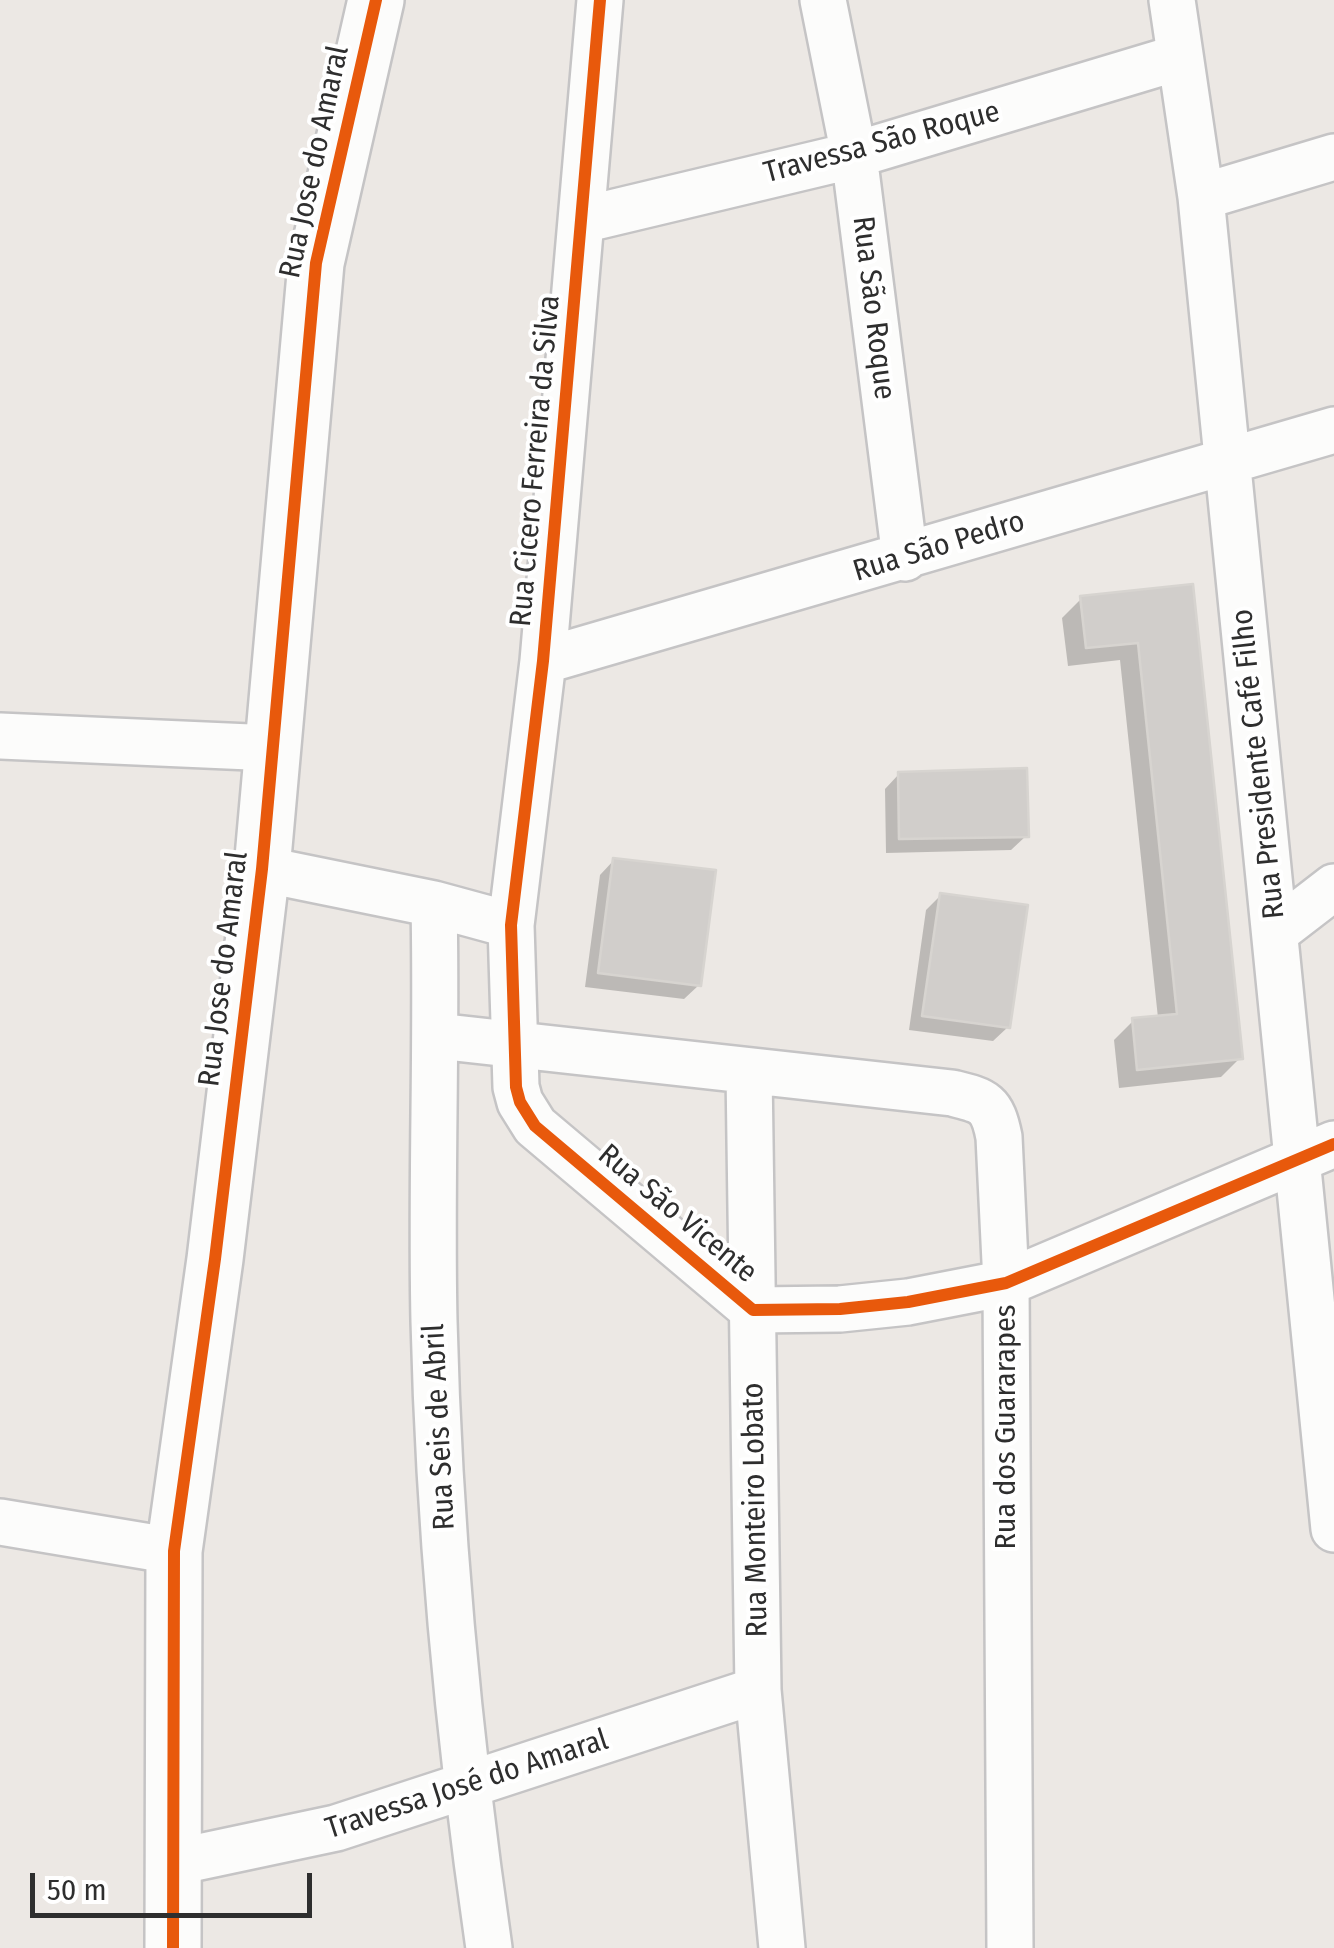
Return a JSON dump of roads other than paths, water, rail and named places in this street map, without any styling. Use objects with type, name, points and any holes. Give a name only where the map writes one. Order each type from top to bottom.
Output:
[{"type":"street","name":"Rua Jose do Amaral","points":[[173,1948],[174,1551],[215,1259],[262,868],[316,262],[376,0]]},
{"type":"street","name":"Rua Cicero Ferreira da Silva","points":[[511,925],[544,661],[600,0]]},
{"type":"street","name":"Rua São Roque","points":[[823,0],[854,154],[905,558]]},
{"type":"street","name":"Rua Presidente Café Filho","points":[[1172,0],[1201,197],[1276,931],[1315,1153],[1334,1529]]},
{"type":"street","name":"Travessa São Roque","points":[[582,220],[854,154],[1180,57]]},
{"type":"street","points":[[1201,197],[1334,157]]},
{"type":"street","name":"Rua São Pedro","points":[[544,661],[1334,430]]},
{"type":"street","points":[[0,736],[273,748]]},
{"type":"street","points":[[262,868],[434,904],[511,925]]},
{"type":"street","points":[[1276,931],[1334,887]]},
{"type":"street","name":"Rua Seis de Abril","points":[[434,904],[434,1338],[440,1478],[466,1788],[488,1948]]},
{"type":"street","name":"Rua São Vicente","points":[[511,925],[516,1088],[535,1126],[754,1310],[857,1308],[1006,1283],[1315,1153]]},
{"type":"street","name":"Rua dos Guararapes","points":[[437,1036],[952,1094],[987,1105],[995,1116],[1006,1283],[1010,1948]]},
{"type":"street","name":"Rua Monteiro Lobato","points":[[748,1072],[758,1690],[782,1948]]},
{"type":"street","points":[[0,1522],[174,1551]]},
{"type":"street","name":"Travessa José do Amaral","points":[[171,1863],[301,1837],[466,1788],[758,1690]]}]
